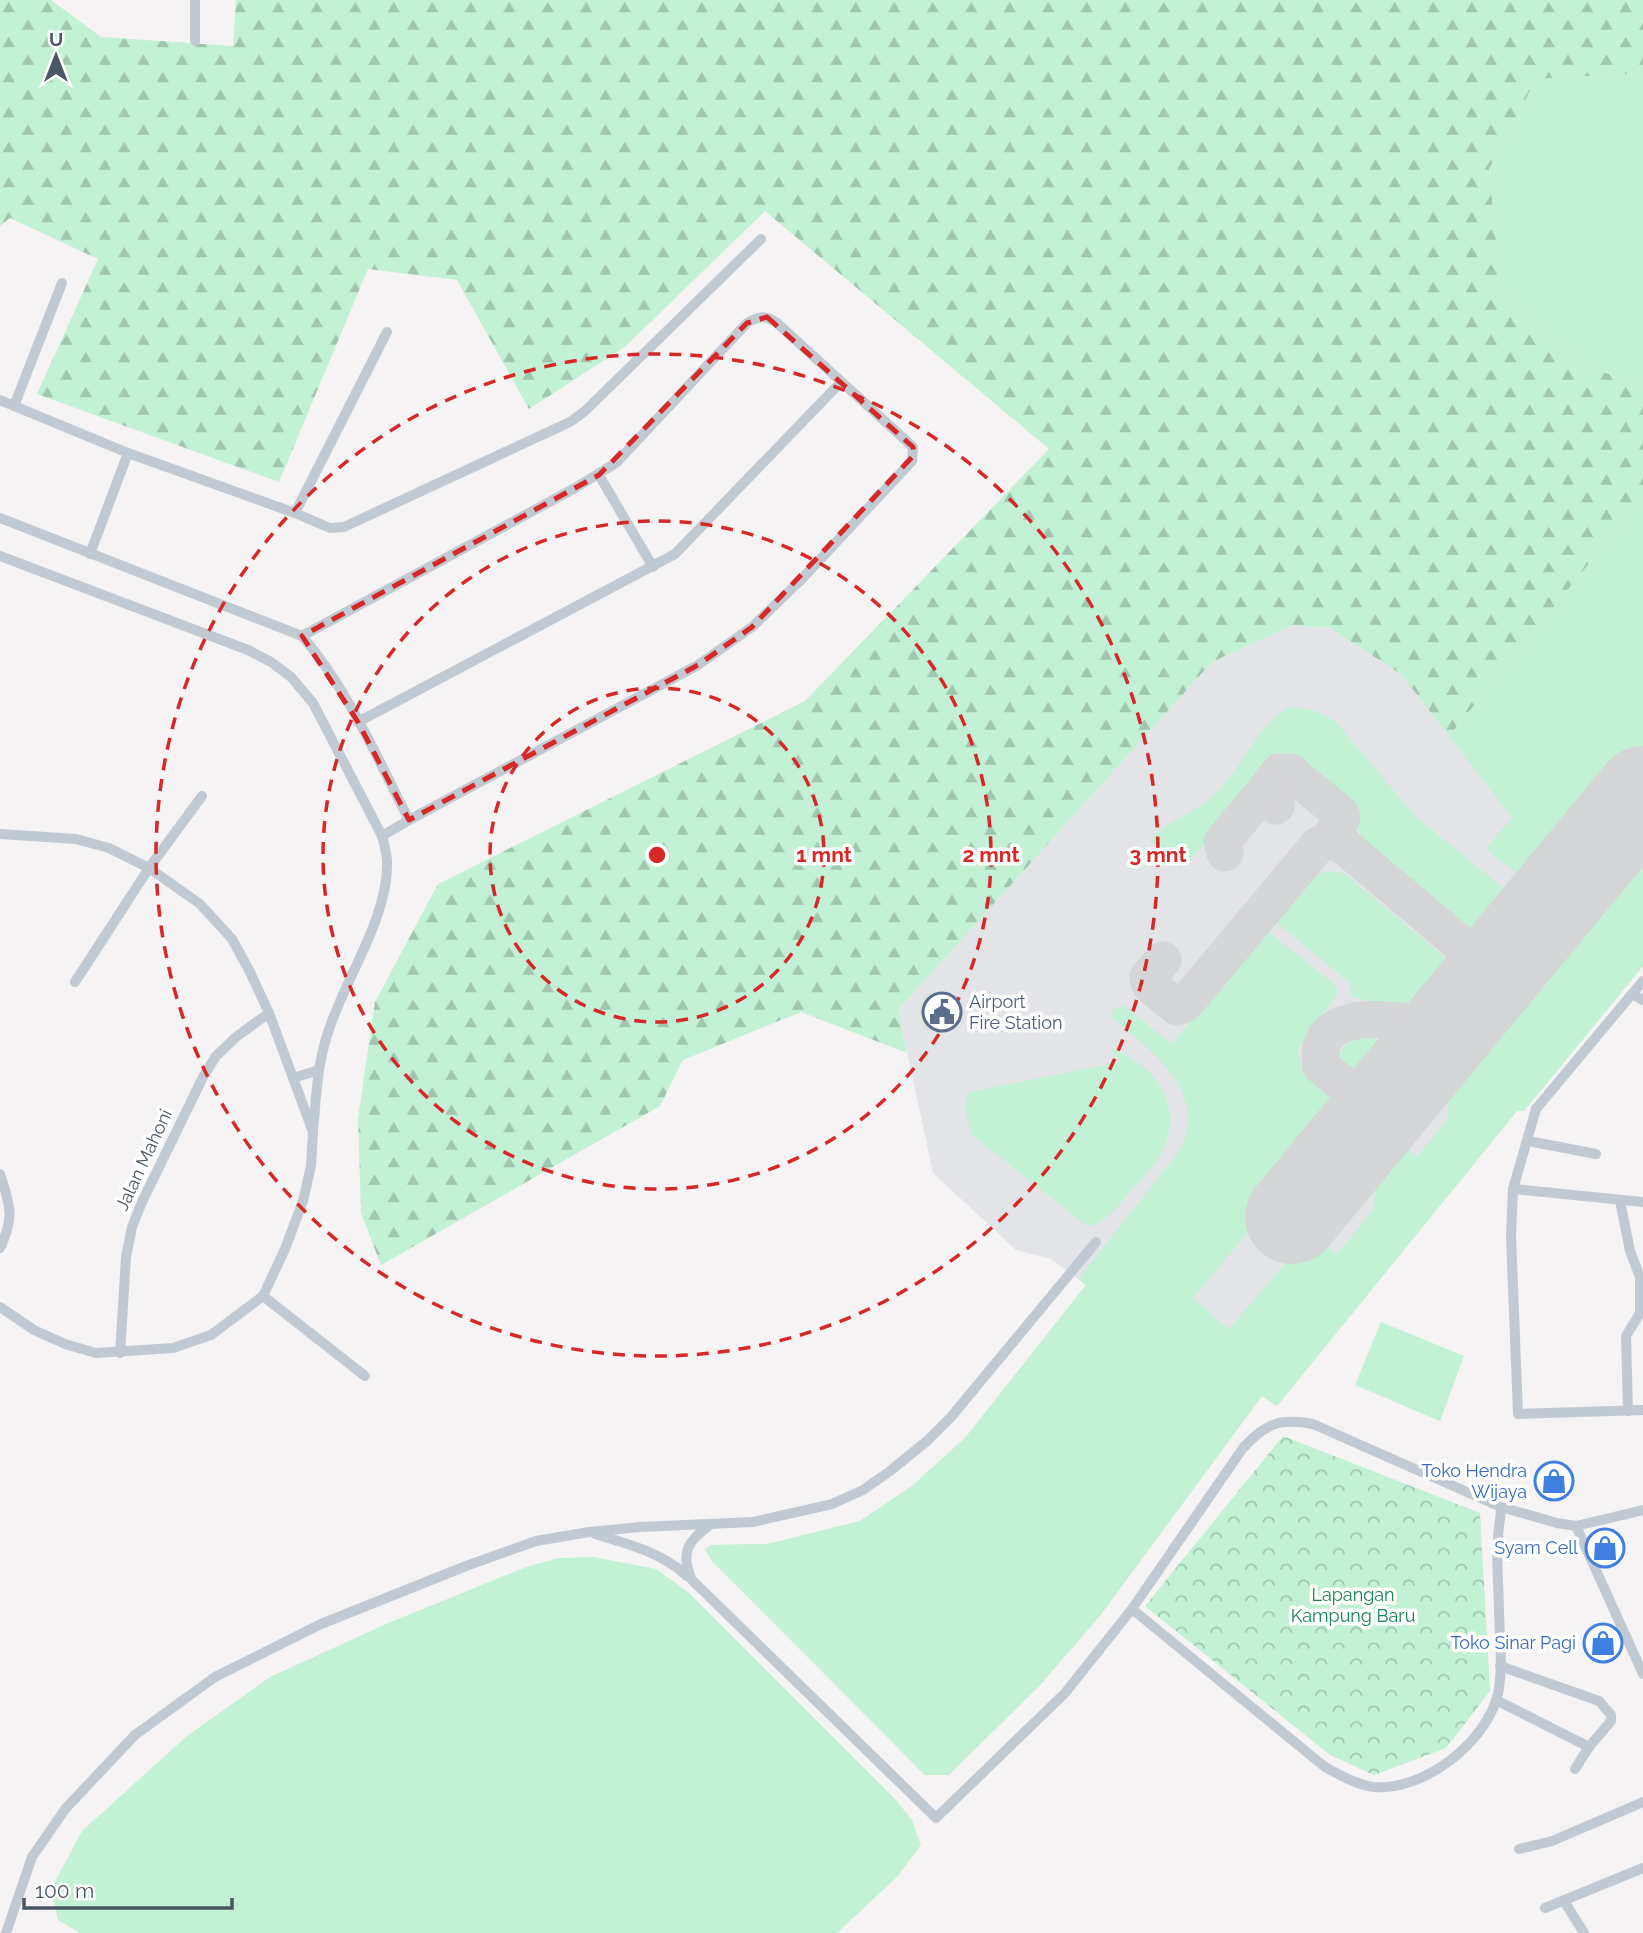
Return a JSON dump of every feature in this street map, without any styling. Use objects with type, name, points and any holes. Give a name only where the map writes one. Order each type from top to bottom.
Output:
[{"type":"street","points":[[195,0],[195,41]]},
{"type":"street","points":[[0,400],[128,453],[330,528],[344,527],[570,422],[611,387],[761,239]]},
{"type":"street","points":[[14,406],[62,283]]},
{"type":"street","points":[[302,636],[599,475],[630,449],[747,323],[758,317],[767,317],[777,323],[913,447],[912,461],[772,610],[698,665],[382,836]]},
{"type":"street","points":[[295,513],[387,332]]},
{"type":"street","points":[[358,722],[675,554],[841,382]]},
{"type":"street","points":[[90,554],[128,453]]},
{"type":"street","points":[[599,475],[653,567]]},
{"type":"street","points":[[0,518],[302,636],[317,653],[358,722],[409,820]]},
{"type":"street","points":[[0,556],[216,636],[281,669],[313,704],[382,836],[387,858],[383,893],[377,915],[326,1039],[319,1070],[311,1166],[303,1201],[263,1296],[211,1335],[173,1348],[120,1353],[96,1353],[65,1344],[34,1330],[0,1307]]},
{"type":"street","points":[[75,982],[149,867],[202,796]]},
{"type":"street","points":[[0,834],[76,839],[109,848],[149,867],[200,904],[232,939],[250,972],[269,1013],[313,1132]]},
{"type":"street","points":[[1643,981],[1536,1109],[1513,1189],[1511,1236],[1518,1414],[1643,1410]]},
{"type":"street","points":[[1632,995],[1643,1000]]},
{"type":"street","name":"Jalan Mahoni","points":[[120,1353],[126,1257],[132,1227],[142,1202],[203,1077],[216,1056],[236,1037],[269,1013]]},
{"type":"street","points":[[293,1079],[319,1070]]},
{"type":"street","points":[[1528,1141],[1596,1154]]},
{"type":"street","points":[[0,1174],[11,1209],[9,1227],[0,1248]]},
{"type":"street","points":[[1513,1189],[1643,1202]]},
{"type":"street","points":[[1620,1200],[1630,1251],[1640,1277],[1642,1307],[1626,1336],[1628,1411]]},
{"type":"street","points":[[6,1933],[32,1857],[66,1808],[135,1735],[215,1676],[321,1624],[536,1541],[639,1527],[753,1522],[832,1504],[863,1490],[927,1441],[951,1417],[1096,1242]]},
{"type":"street","points":[[263,1296],[365,1376]]},
{"type":"street","points":[[589,1532],[630,1543],[676,1565],[936,1818],[1065,1693],[1132,1609],[1243,1448],[1258,1432],[1276,1423],[1292,1420],[1313,1424],[1501,1507],[1576,1526],[1643,1510]]},
{"type":"street","points":[[1132,1609],[1325,1767],[1372,1787],[1411,1783],[1434,1772],[1465,1747],[1496,1700],[1500,1666],[1498,1537],[1501,1507]]},
{"type":"street","points":[[692,1580],[686,1568],[686,1549],[693,1537],[711,1524]]},
{"type":"street","points":[[1576,1526],[1643,1674]]},
{"type":"street","points":[[1632,1651],[1643,1646]]},
{"type":"street","points":[[1500,1666],[1603,1704],[1611,1715],[1611,1721],[1589,1747],[1576,1769]]},
{"type":"street","points":[[1496,1700],[1589,1747]]},
{"type":"street","points":[[1518,1849],[1552,1841],[1643,1802]]},
{"type":"street","points":[[1545,1908],[1643,1868]]},
{"type":"street","points":[[1564,1901],[1584,1933]]},
{"type":"highlighted area","points":[[767,317],[913,447],[914,455],[752,627],[698,665],[409,820],[358,722],[302,636],[599,475],[747,323]]},
{"type":"shaded area","points":[[1293,625],[1330,628],[1401,674],[1512,817],[1643,659],[1643,966],[1524,1111],[1517,1111],[1277,1406],[1262,1396],[1099,1617],[1040,1685],[949,1775],[925,1775],[713,1562],[705,1550],[711,1545],[768,1544],[860,1521],[912,1486],[965,1438],[1086,1285],[1051,1259],[1016,1250],[933,1173],[898,1010],[1212,662]]},
{"type":"green space","points":[[0,0],[51,0],[101,37],[233,46],[236,0],[1643,0],[1643,73],[1536,79],[1489,169],[1501,292],[1581,363],[1643,388],[1643,497],[1449,736],[1401,674],[1330,628],[1293,625],[1212,662],[898,1010],[907,1053],[801,1012],[683,1060],[660,1106],[381,1265],[361,1213],[358,1118],[375,1002],[438,884],[805,701],[1049,449],[765,211],[626,346],[529,409],[457,280],[368,269],[279,482],[37,394],[98,259],[10,218],[0,226]]},
{"type":"green space","points":[[1643,73],[1643,388],[1581,363],[1501,292],[1489,169],[1536,79]]},
{"type":"green space","points":[[1643,497],[1643,754],[1542,876],[1531,880],[1523,878],[1485,849],[1512,818],[1449,736]]},
{"type":"green space","points":[[1288,708],[1314,710],[1336,722],[1414,815],[1512,895],[1513,912],[1497,931],[1479,938],[1461,934],[1367,855],[1359,838],[1359,819],[1280,755],[1184,867],[1150,841],[1164,827],[1211,798],[1231,776],[1265,727]]},
{"type":"green space","points":[[1643,830],[1643,966],[1524,1111],[1517,1111],[1277,1406],[1262,1396],[1099,1617],[1040,1685],[949,1775],[925,1775],[713,1562],[705,1550],[711,1545],[768,1544],[860,1521],[912,1486],[965,1438],[1086,1285],[1079,1278],[1180,1150],[1187,1129],[1188,1110],[1182,1091],[1172,1074],[1112,1017],[1113,1010],[1123,1005],[1172,1044],[1266,930],[1334,984],[1339,992],[1297,1051],[1310,1077],[1349,1111],[1193,1298],[1229,1329],[1311,1233],[1337,1254],[1374,1209],[1377,1150],[1391,1135],[1417,1157],[1447,1120],[1453,1061]]},
{"type":"green space","points":[[1332,871],[1345,874],[1442,955],[1449,971],[1450,984],[1434,1009],[1395,1007],[1353,997],[1351,984],[1275,921],[1314,874]]},
{"type":"green space","points":[[1359,1037],[1380,1041],[1384,1052],[1366,1080],[1347,1073],[1339,1061],[1343,1048]]},
{"type":"green space","points":[[1110,1048],[1143,1066],[1155,1079],[1164,1093],[1170,1126],[1166,1143],[1150,1170],[1110,1214],[1100,1222],[1087,1226],[972,1135],[965,1109],[966,1100],[970,1092],[1120,1062]]},
{"type":"green space","points":[[1381,1322],[1464,1356],[1440,1421],[1355,1385]]},
{"type":"green space","name":"Lapangan Kampung Baru","points":[[1283,1436],[1480,1513],[1490,1691],[1446,1748],[1374,1775],[1330,1755],[1145,1606]]},
{"type":"green space","points":[[593,1557],[656,1569],[688,1592],[896,1800],[912,1820],[921,1845],[897,1877],[837,1933],[80,1933],[58,1920],[51,1889],[82,1831],[187,1736],[270,1677],[386,1624],[526,1567],[559,1558]]},
{"type":"taxiway","points":[[1276,806],[1267,796],[1266,789],[1279,772],[1290,772],[1341,814],[1342,818],[1335,828],[1343,845]]},
{"type":"taxiway","points":[[1225,853],[1222,842],[1266,789]]},
{"type":"taxiway","points":[[1163,960],[1148,977],[1150,985],[1177,1007],[1185,1004],[1318,845],[1330,841],[1343,845],[1476,957]]},
{"type":"taxiway","points":[[1474,997],[1480,977],[1476,957],[1488,958],[1510,953]]},
{"type":"taxiway","points":[[1378,1113],[1321,1066],[1322,1045],[1331,1031],[1347,1023],[1367,1020],[1412,1022],[1449,1028]]},
{"type":"runway","points":[[1292,1217],[1643,793]]},
{"type":"place","name":"Airport Fire Station","points":[[942,1012]]},
{"type":"place","name":"Toko Hendra Wijaya","points":[[1554,1481]]},
{"type":"place","name":"Syam Cell","points":[[1605,1548]]},
{"type":"place","name":"Toko Sinar Pagi","points":[[1603,1643]]}]
